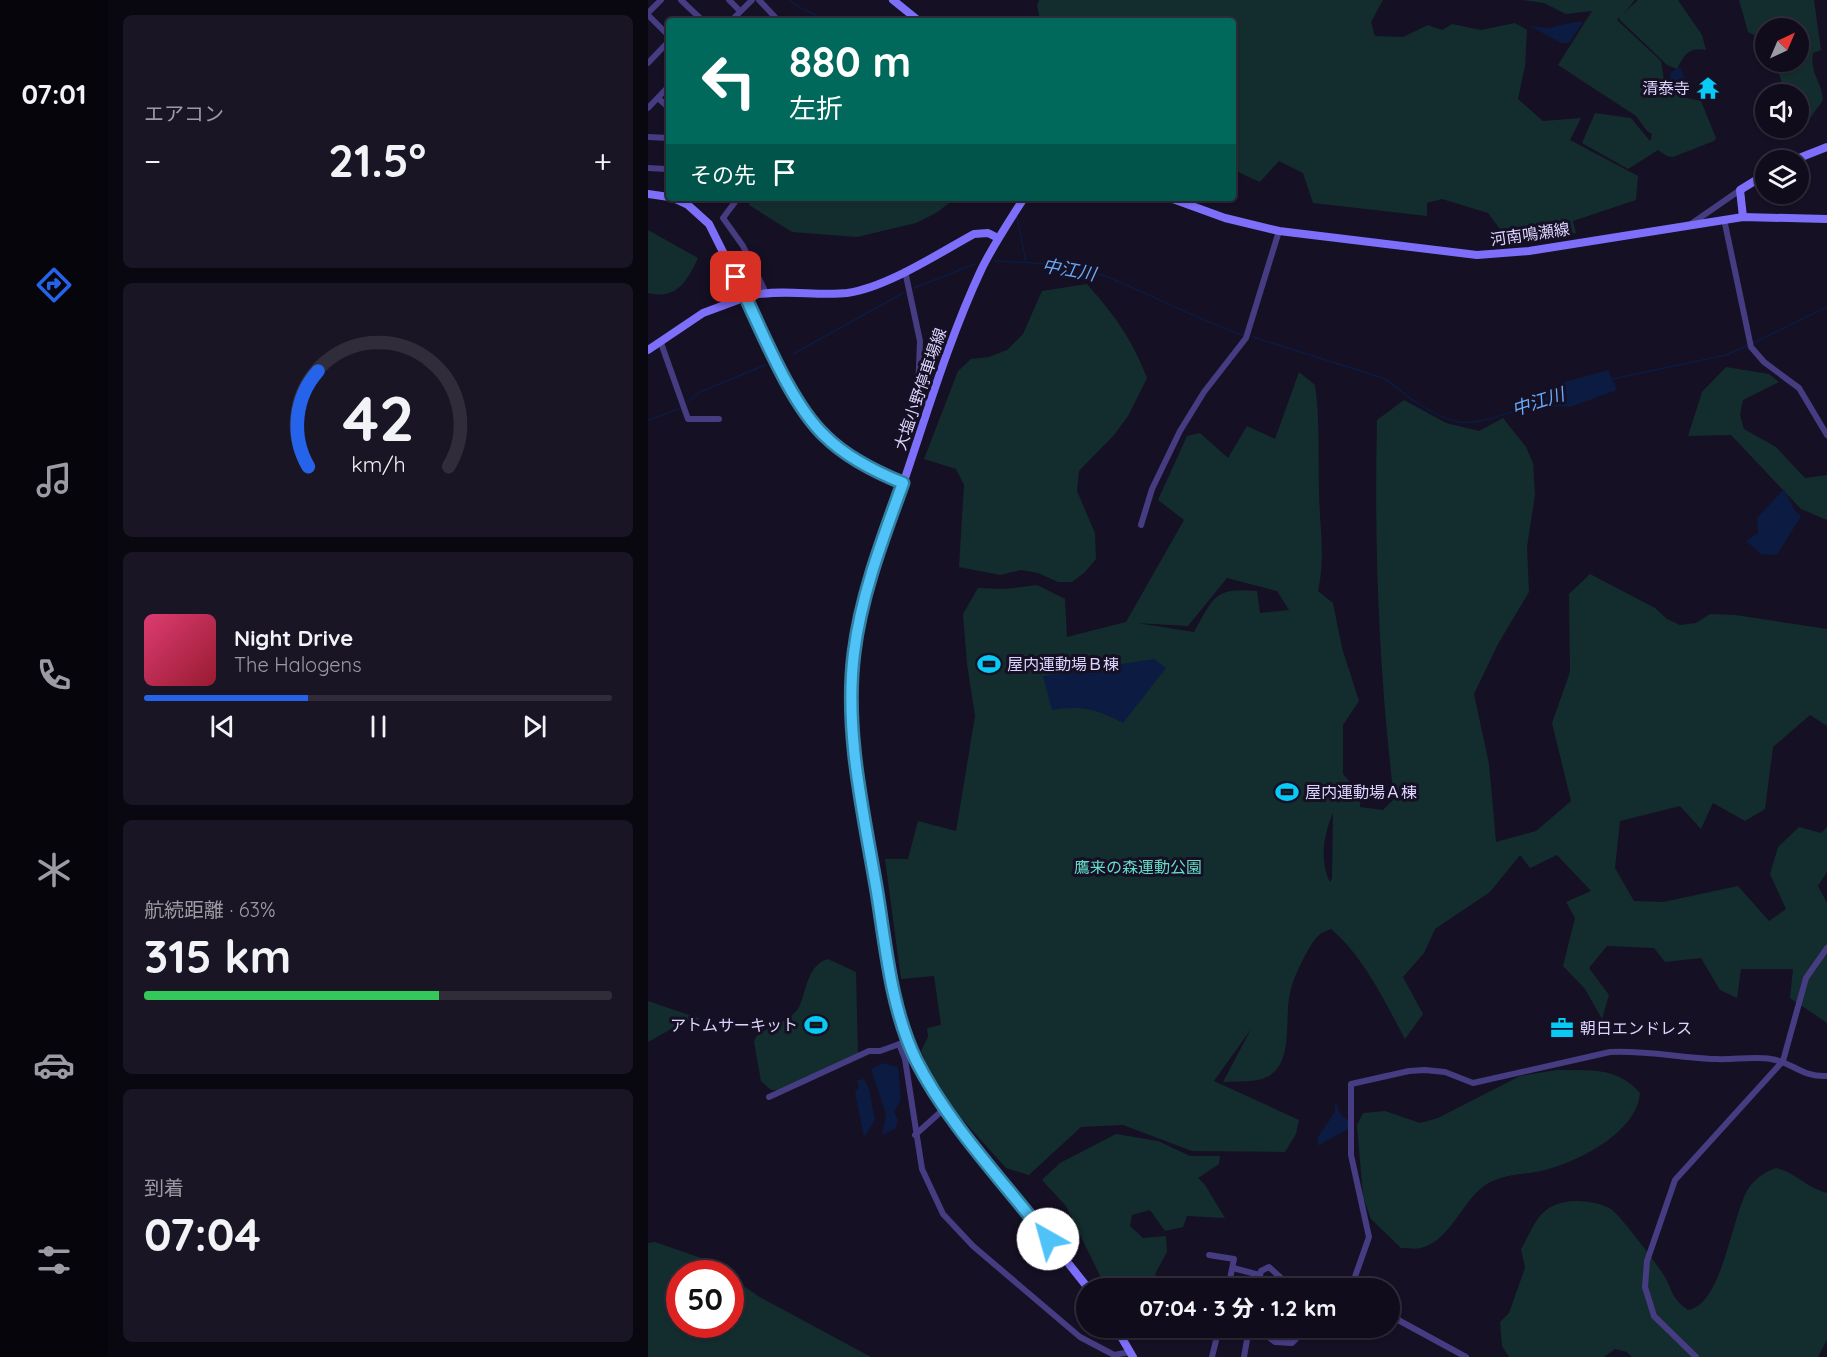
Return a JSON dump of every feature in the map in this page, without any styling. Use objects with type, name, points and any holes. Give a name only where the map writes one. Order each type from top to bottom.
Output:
[{"type":"main road","points":[[893,0],[915,18]]},
{"type":"main road","points":[[1809,154],[1827,147]]},
{"type":"main road","points":[[1743,217],[1740,189],[1755,180]]},
{"type":"main road","points":[[648,194],[666,196]]},
{"type":"main road","points":[[680,201],[688,205],[709,224],[793,394],[813,424],[840,449],[903,483]]},
{"type":"main road","name":"大塩小野停車場線","points":[[1022,201],[998,238],[966,304],[903,483],[860,615],[851,677],[851,706],[855,758],[894,997],[908,1041],[925,1076],[945,1108],[1080,1278]]},
{"type":"main road","name":"河南鳴瀬線","points":[[1178,201],[1225,218],[1279,231],[1492,255],[1724,219],[1743,217],[1827,219]]},
{"type":"main road","points":[[754,295],[849,292],[881,283],[974,234],[988,233],[998,238]]},
{"type":"main road","points":[[648,350],[703,313],[738,300]]},
{"type":"main road","points":[[1122,1338],[1132,1355]]},
{"type":"street","points":[[661,0],[648,14],[666,33]]},
{"type":"street","points":[[681,0],[700,18]]},
{"type":"street","points":[[729,0],[740,11]]},
{"type":"street","points":[[734,18],[752,0]]},
{"type":"street","points":[[759,0],[775,18]]},
{"type":"street","points":[[648,63],[666,44]]},
{"type":"street","points":[[648,108],[666,89]]},
{"type":"street","points":[[658,98],[666,105]]},
{"type":"street","points":[[648,137],[666,138]]},
{"type":"street","points":[[648,168],[666,169]]},
{"type":"street","points":[[1691,224],[1740,189]]},
{"type":"street","points":[[736,201],[723,218],[743,246],[766,293]]},
{"type":"street","points":[[1724,219],[1751,344],[1764,362],[1799,388],[1827,435]]},
{"type":"street","points":[[1141,525],[1152,489],[1180,431],[1204,392],[1246,338],[1279,231]]},
{"type":"street","points":[[905,271],[920,342],[918,391],[920,397],[931,403]]},
{"type":"street","points":[[661,343],[688,419],[719,419]]},
{"type":"street","points":[[1696,1357],[1654,1316],[1645,1287],[1647,1261],[1675,1180],[1783,1061],[1806,978],[1827,948]]},
{"type":"street","points":[[769,1097],[868,1051],[880,1051],[908,1041]]},
{"type":"street","points":[[899,1044],[905,1059],[922,1169],[931,1191],[957,1231],[1080,1337],[1114,1356],[1132,1355]]},
{"type":"street","points":[[1355,1278],[1369,1237],[1352,1155],[1352,1084],[1425,1070],[1445,1072],[1473,1083],[1610,1052],[1626,1051],[1716,1059],[1756,1058],[1783,1061],[1803,1073],[1827,1076]]},
{"type":"street","points":[[915,1135],[945,1108]]},
{"type":"street","points":[[1209,1255],[1234,1259],[1230,1278]]},
{"type":"street","points":[[1259,1278],[1261,1271],[1269,1267],[1281,1278]]},
{"type":"street","points":[[1233,1268],[1260,1275]]},
{"type":"street","points":[[1400,1321],[1466,1357]]},
{"type":"street","points":[[1212,1357],[1217,1338]]},
{"type":"street","points":[[1244,1357],[1247,1338]]},
{"type":"street","points":[[1270,1338],[1275,1342],[1292,1343],[1297,1338]]},
{"type":"green space","points":[[1039,0],[1383,0],[1371,22],[1375,36],[1403,37],[1428,25],[1442,30],[1452,24],[1481,30],[1515,23],[1527,30],[1525,66],[1518,99],[1543,121],[1581,118],[1570,140],[1638,176],[1636,200],[1573,221],[1576,233],[1511,244],[1488,213],[1442,199],[1427,203],[1427,216],[1313,203],[1303,173],[1279,161],[1260,182],[1236,169],[1236,18],[1039,18],[1037,5]]},
{"type":"green space","points":[[1523,0],[1635,0],[1624,13],[1638,0],[1678,0],[1702,35],[1706,50],[1691,51],[1677,69],[1667,65],[1619,19],[1620,16],[1617,20],[1661,61],[1665,86],[1683,97],[1701,101],[1716,138],[1714,141],[1673,157],[1658,150],[1628,169],[1582,143],[1595,113],[1631,118],[1650,141],[1652,134],[1636,116],[1558,65],[1592,11],[1566,14],[1544,3]]},
{"type":"green space","points":[[1739,0],[1814,0],[1821,50],[1813,53],[1812,60],[1823,100],[1811,117],[1809,118],[1809,84],[1781,84],[1778,72],[1809,72],[1809,18],[1755,18],[1755,36],[1748,32]]},
{"type":"green space","points":[[750,201],[952,201],[936,213],[916,223],[857,237],[792,232],[749,205]]},
{"type":"green space","points":[[648,230],[698,258],[680,287],[666,294],[648,293]]},
{"type":"green space","points":[[1087,284],[1122,328],[1147,378],[1128,416],[1114,435],[1079,471],[1077,491],[1095,533],[1096,559],[1072,582],[1058,582],[1038,573],[1021,570],[1000,575],[959,567],[964,485],[956,469],[924,459],[958,371],[971,359],[989,357],[1007,350],[1023,334],[1042,291]]},
{"type":"green space","points":[[1726,367],[1769,374],[1779,382],[1743,400],[1740,415],[1744,429],[1776,447],[1805,478],[1827,475],[1827,520],[1801,509],[1731,435],[1688,436],[1702,392]]},
{"type":"green space","name":"鷹来の森運動公園","points":[[1299,372],[1315,385],[1317,398],[1322,552],[1318,591],[1333,603],[1342,648],[1359,701],[1343,725],[1343,774],[1361,794],[1360,807],[1383,810],[1394,799],[1379,610],[1376,516],[1377,420],[1404,400],[1446,423],[1479,431],[1503,418],[1526,447],[1533,463],[1535,495],[1527,547],[1529,592],[1498,644],[1474,694],[1489,764],[1496,842],[1536,831],[1571,801],[1552,723],[1570,672],[1569,594],[1590,574],[1655,608],[1667,619],[1680,625],[1696,623],[1710,614],[1735,615],[1827,629],[1827,726],[1810,715],[1773,747],[1765,809],[1745,821],[1713,803],[1701,829],[1680,806],[1620,821],[1615,868],[1634,901],[1663,902],[1738,886],[1769,921],[1786,909],[1770,874],[1778,847],[1799,827],[1821,833],[1827,827],[1827,872],[1818,886],[1827,903],[1827,1023],[1790,998],[1793,969],[1741,969],[1737,998],[1720,990],[1701,958],[1665,962],[1654,948],[1607,946],[1589,968],[1609,995],[1602,1019],[1585,989],[1563,966],[1575,918],[1566,902],[1591,891],[1557,855],[1530,868],[1520,855],[1490,892],[1435,929],[1424,953],[1403,977],[1423,1014],[1405,1039],[1364,966],[1343,940],[1331,929],[1320,934],[1315,940],[1291,987],[1287,1038],[1282,1060],[1277,1069],[1269,1076],[1259,1080],[1223,1082],[1251,1029],[1214,1081],[1299,1120],[1296,1134],[1285,1152],[1192,1151],[1123,1125],[1081,1127],[1029,1175],[1006,1168],[953,1109],[929,1070],[921,1051],[928,1037],[927,1028],[941,1025],[934,976],[901,979],[885,859],[908,859],[918,821],[956,831],[975,716],[967,664],[963,614],[978,588],[1005,589],[1037,585],[1065,599],[1067,637],[1126,622],[1184,520],[1158,500],[1187,436],[1200,433],[1228,458],[1247,426],[1275,439]],"holes":[[[1227,578],[1277,591],[1289,610],[1260,613],[1257,591],[1243,590],[1223,593],[1217,597],[1206,610],[1194,632],[1137,623],[1188,626]],[[1333,813],[1332,879],[1330,882],[1325,865],[1324,847]]]},
{"type":"green space","name":"アトムサーキット","points":[[828,959],[856,972],[858,1054],[778,1090],[771,1090],[761,1081],[754,1042],[756,1037],[795,1012],[812,972],[821,962]]},
{"type":"green space","points":[[648,1001],[701,1019],[684,1022],[648,1042]]},
{"type":"green space","points":[[1557,1070],[1603,1072],[1622,1078],[1640,1093],[1636,1108],[1617,1133],[1587,1153],[1555,1167],[1504,1177],[1484,1186],[1469,1201],[1442,1236],[1424,1247],[1401,1248],[1371,1219],[1363,1197],[1357,1125],[1363,1113],[1385,1111],[1420,1123],[1438,1118],[1520,1076]]},
{"type":"green space","points":[[1116,1134],[1158,1141],[1190,1156],[1220,1156],[1219,1164],[1198,1178],[1205,1185],[1225,1218],[1187,1216],[1183,1227],[1165,1231],[1150,1210],[1132,1215],[1130,1226],[1143,1238],[1166,1236],[1167,1252],[1155,1274],[1158,1278],[1101,1278],[1066,1206],[1042,1180],[1060,1163]]},
{"type":"green space","points":[[1776,1168],[1827,1193],[1827,1340],[1818,1357],[1632,1357],[1627,1352],[1615,1349],[1604,1357],[1509,1357],[1502,1346],[1500,1322],[1509,1313],[1525,1268],[1521,1249],[1541,1215],[1552,1206],[1577,1201],[1595,1203],[1611,1209],[1646,1250],[1663,1274],[1675,1297],[1688,1310],[1700,1305],[1718,1277],[1747,1191],[1759,1177]]},
{"type":"green space","points":[[655,1242],[706,1260],[666,1260],[666,1338],[744,1338],[744,1286],[871,1357],[648,1357],[648,1243]]},
{"type":"water","points":[[1583,22],[1569,43],[1561,43],[1530,26],[1548,28]]},
{"type":"water","points":[[1680,67],[1691,91],[1689,94],[1675,92],[1670,81],[1671,72]]},
{"type":"water","points":[[1608,370],[1617,390],[1570,407],[1548,406],[1543,398],[1561,383]]},
{"type":"water","points":[[1784,489],[1795,511],[1801,516],[1777,555],[1761,554],[1746,541],[1758,533],[1757,518]]},
{"type":"water","points":[[1154,659],[1166,668],[1123,723],[1089,709],[1052,710],[1043,676]]},
{"type":"water","points":[[882,1063],[898,1067],[901,1099],[894,1112],[898,1120],[895,1129],[882,1135],[886,1114],[871,1069]]},
{"type":"water","points":[[864,1079],[869,1089],[875,1120],[864,1138],[855,1092],[859,1088],[857,1080]]},
{"type":"water","points":[[1335,1101],[1341,1115],[1348,1120],[1349,1128],[1319,1146],[1317,1138],[1335,1112]]},
{"type":"waterway","points":[[790,0],[820,18]]},
{"type":"waterway","points":[[1017,217],[1026,262]]},
{"type":"waterway","name":"中江川","points":[[995,261],[1034,263],[1087,270],[1243,335]]},
{"type":"waterway","points":[[914,288],[975,264]]},
{"type":"waterway","points":[[793,354],[903,293]]},
{"type":"waterway","name":"中江川","points":[[1751,344],[1827,307]]},
{"type":"waterway","name":"中江川","points":[[1253,337],[1383,378],[1429,410],[1459,422],[1490,419],[1545,401]]},
{"type":"waterway","name":"中江川","points":[[1612,379],[1726,355],[1747,346]]},
{"type":"waterway","points":[[687,402],[700,392],[765,365]]},
{"type":"waterway","points":[[648,420],[679,409]]},
{"type":"place","name":"清泰寺","points":[[1708,88]]},
{"type":"place","name":"屋内運動場Ｂ棟","points":[[989,664]]},
{"type":"place","name":"屋内運動場Ａ棟","points":[[1287,792]]},
{"type":"place","name":"アトムサーキット","points":[[816,1025]]},
{"type":"place","name":"朝日エンドレス","points":[[1562,1028]]},
{"type":"route","points":[[736,277],[793,394],[813,424],[840,449],[888,477],[903,483],[860,615],[851,677],[855,758],[894,997],[916,1059],[945,1108],[1048,1239]]}]
